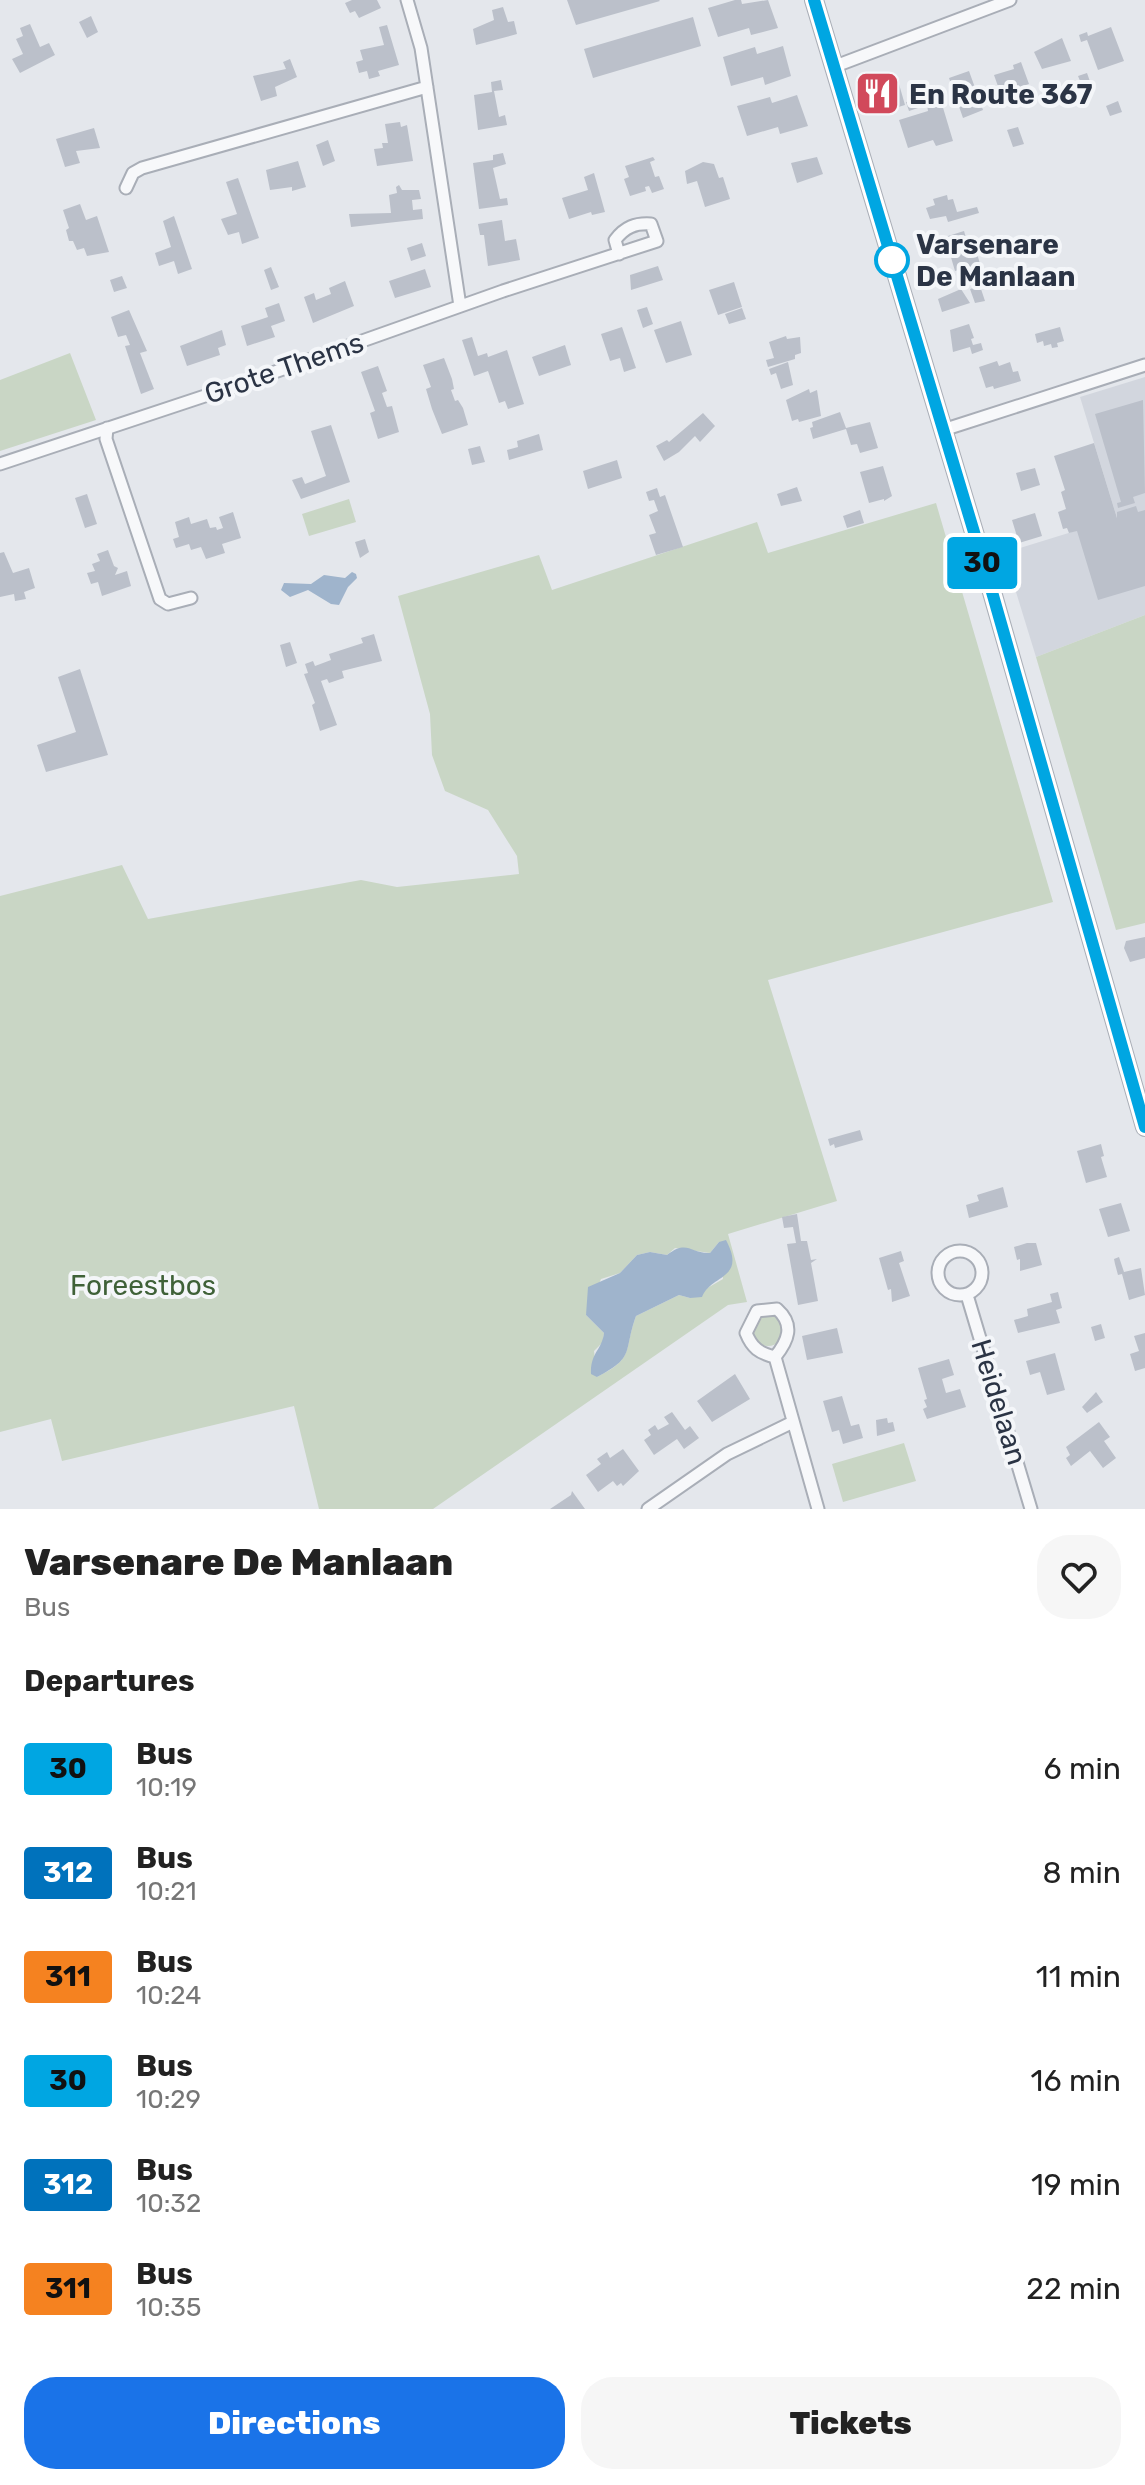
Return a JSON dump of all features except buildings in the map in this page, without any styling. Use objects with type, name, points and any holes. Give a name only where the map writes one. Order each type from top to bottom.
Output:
[{"type":"main road","points":[[814,0],[1007,645],[1145,1127]]},
{"type":"street","points":[[407,0],[421,48],[460,306]]},
{"type":"street","points":[[833,67],[1010,0]]},
{"type":"street","points":[[126,188],[133,173],[142,168],[427,87]]},
{"type":"street","name":"Grote Thems","points":[[0,464],[619,254]]},
{"type":"street","points":[[943,430],[1145,365]]},
{"type":"street","points":[[107,428],[106,439],[160,599],[168,604],[191,598]]},
{"type":"street","name":"Heidelaan","points":[[967,1295],[1031,1509]]},
{"type":"street","points":[[775,1357],[761,1354],[751,1345],[746,1333],[757,1311],[777,1309],[785,1316],[788,1337],[775,1357],[818,1509]]},
{"type":"street","points":[[648,1509],[727,1454],[793,1422]]},
{"type":"shaded area","points":[[1145,377],[1145,615],[1036,657],[1004,553],[1117,518],[1080,397]]},
{"type":"green space","points":[[70,353],[96,420],[0,451],[0,380]]},
{"type":"green space","points":[[349,499],[356,522],[309,536],[302,514]]},
{"type":"green space","name":"Foreestbos","points":[[936,503],[1053,902],[768,980],[837,1201],[728,1234],[747,1302],[728,1305],[433,1509],[319,1509],[294,1406],[62,1461],[51,1419],[0,1432],[0,896],[122,865],[148,919],[361,880],[397,887],[519,874],[517,856],[488,810],[445,791],[432,755],[430,714],[398,596],[539,555],[552,590],[757,522],[768,553]],"holes":[[[719,1242],[723,1279],[690,1298],[679,1295],[636,1316],[623,1359],[597,1377],[594,1351],[603,1342],[604,1333],[586,1315],[601,1279],[620,1273],[637,1255],[650,1252],[667,1255],[675,1248],[710,1253]]]},
{"type":"green space","points":[[1145,615],[1145,923],[1116,930],[1036,657]]},
{"type":"green space","points":[[768,1314],[779,1319],[784,1330],[779,1341],[768,1346],[757,1341],[752,1330],[757,1319]]},
{"type":"green space","points":[[904,1443],[916,1481],[843,1502],[832,1464]]},
{"type":"water","points":[[352,572],[357,578],[348,587],[339,605],[331,604],[308,590],[290,597],[281,590],[284,583],[311,584],[324,575],[345,578]]},
{"type":"water","points":[[726,1240],[732,1263],[725,1275],[712,1284],[702,1297],[679,1295],[636,1316],[623,1358],[597,1377],[591,1374],[592,1361],[604,1333],[586,1315],[588,1287],[620,1273],[637,1255],[650,1252],[667,1255],[680,1248],[710,1253],[719,1242]]},
{"type":"bus line","name":"30","points":[[814,0],[992,592],[1145,1127]]},
{"type":"place","name":"En Route 367","points":[[878,94]]},
{"type":"place","name":"Varsenare De Manlaan","points":[[892,260]]}]
